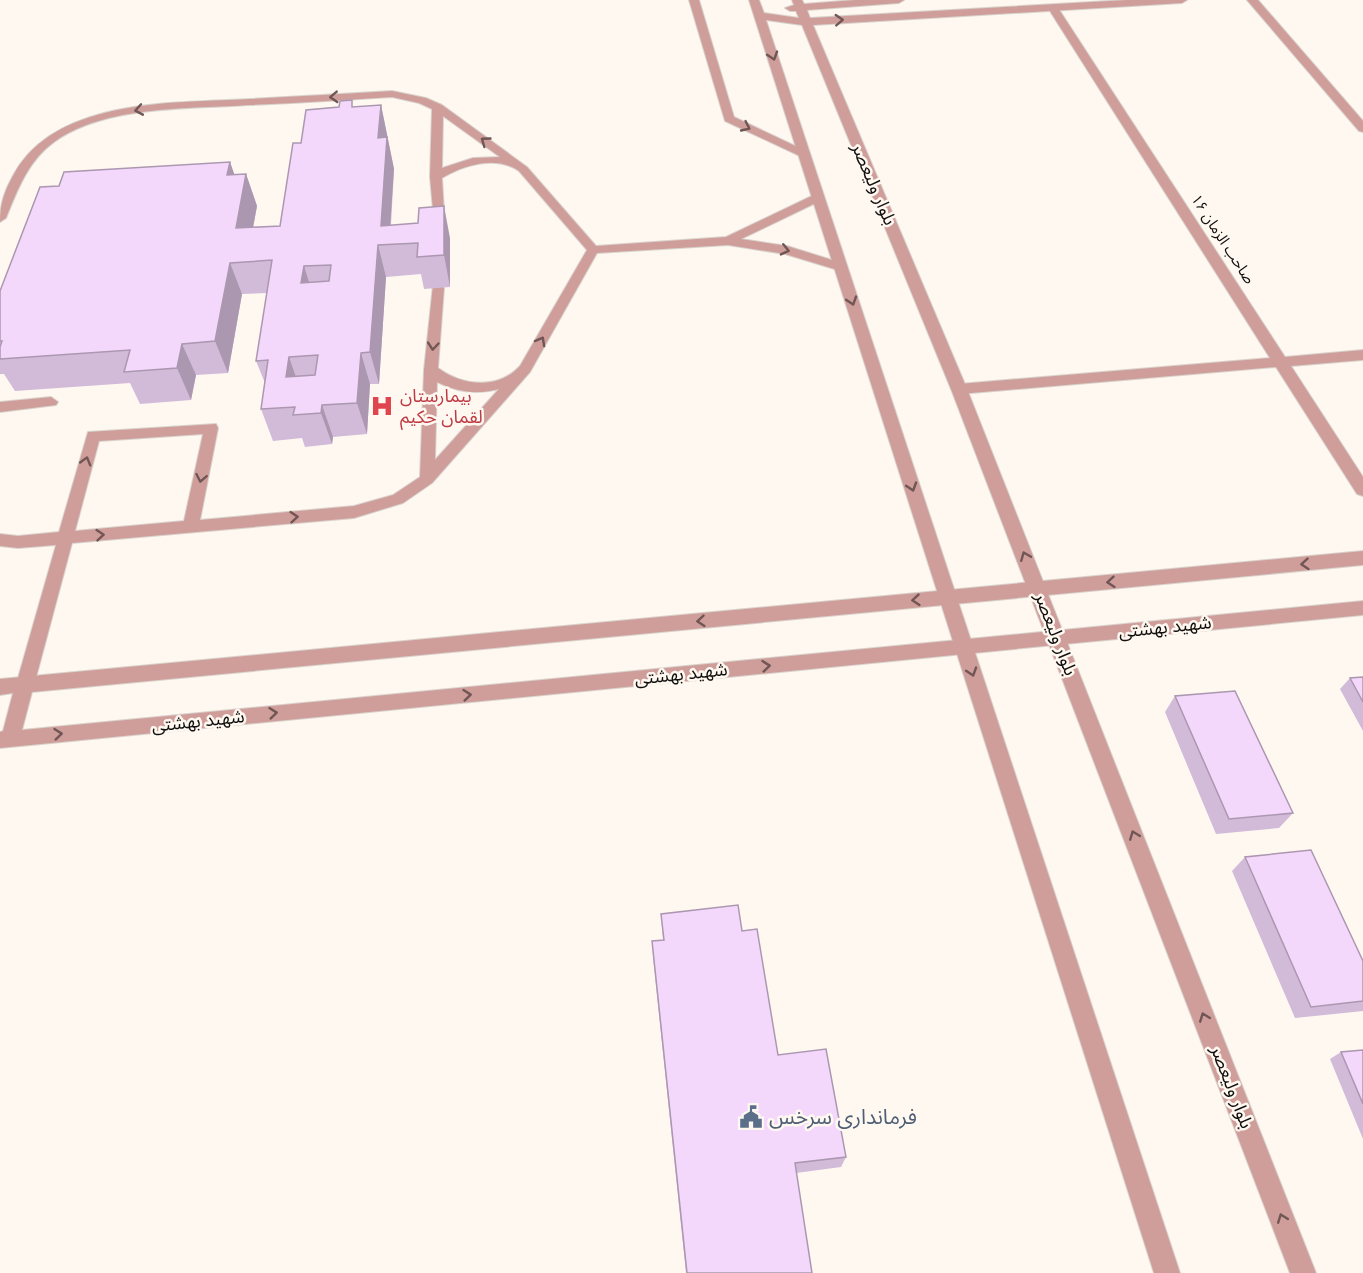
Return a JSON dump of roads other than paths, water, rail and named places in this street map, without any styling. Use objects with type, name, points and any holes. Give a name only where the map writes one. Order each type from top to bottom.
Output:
[{"type":"street","points":[[757,8],[801,9],[899,0]]},
{"type":"street","points":[[757,8],[1053,8],[1182,0]]},
{"type":"street","points":[[1252,0],[1363,128]]},
{"type":"street","points":[[757,8],[1167,1273]]},
{"type":"street","name":"صاحب الزمان ۱۶","points":[[1053,8],[1283,362],[1363,490]]},
{"type":"street","name":"بلوار ولیعصر","points":[[801,9],[959,389],[1058,638],[1303,1273]]},
{"type":"street","points":[[959,389],[1363,355]]},
{"type":"street","points":[[0,687],[1363,558]]},
{"type":"street","name":"شهید بهشتی","points":[[5,739],[1363,608]]},
{"type":"street","points":[[5,739],[25,685]]},
{"type":"lane","points":[[694,0],[729,119],[804,154]]},
{"type":"lane","points":[[0,218],[17,179],[31,156],[54,138],[96,118],[144,108],[392,94],[422,100],[438,107],[524,169],[592,250]]},
{"type":"lane","points":[[438,107],[436,177],[440,239]]},
{"type":"lane","points":[[436,177],[450,167],[479,160],[508,162],[524,169]]},
{"type":"lane","points":[[728,241],[818,197]]},
{"type":"lane","points":[[592,250],[728,241],[787,250],[841,267]]},
{"type":"lane","points":[[0,540],[18,542],[354,512],[398,499],[427,479],[525,369],[592,250]]},
{"type":"lane","points":[[427,479],[431,370],[438,288]]},
{"type":"lane","points":[[431,370],[444,382],[464,388],[488,388],[509,381],[525,369]]},
{"type":"lane","points":[[0,406],[51,402]]},
{"type":"lane","points":[[25,685],[93,436],[211,428],[191,526]]},
{"type":"place","name":"بیمارستان لقمان حکیم","points":[[382,406]]},
{"type":"place","name":"فرمانداری سرخس","points":[[751,1117]]}]
